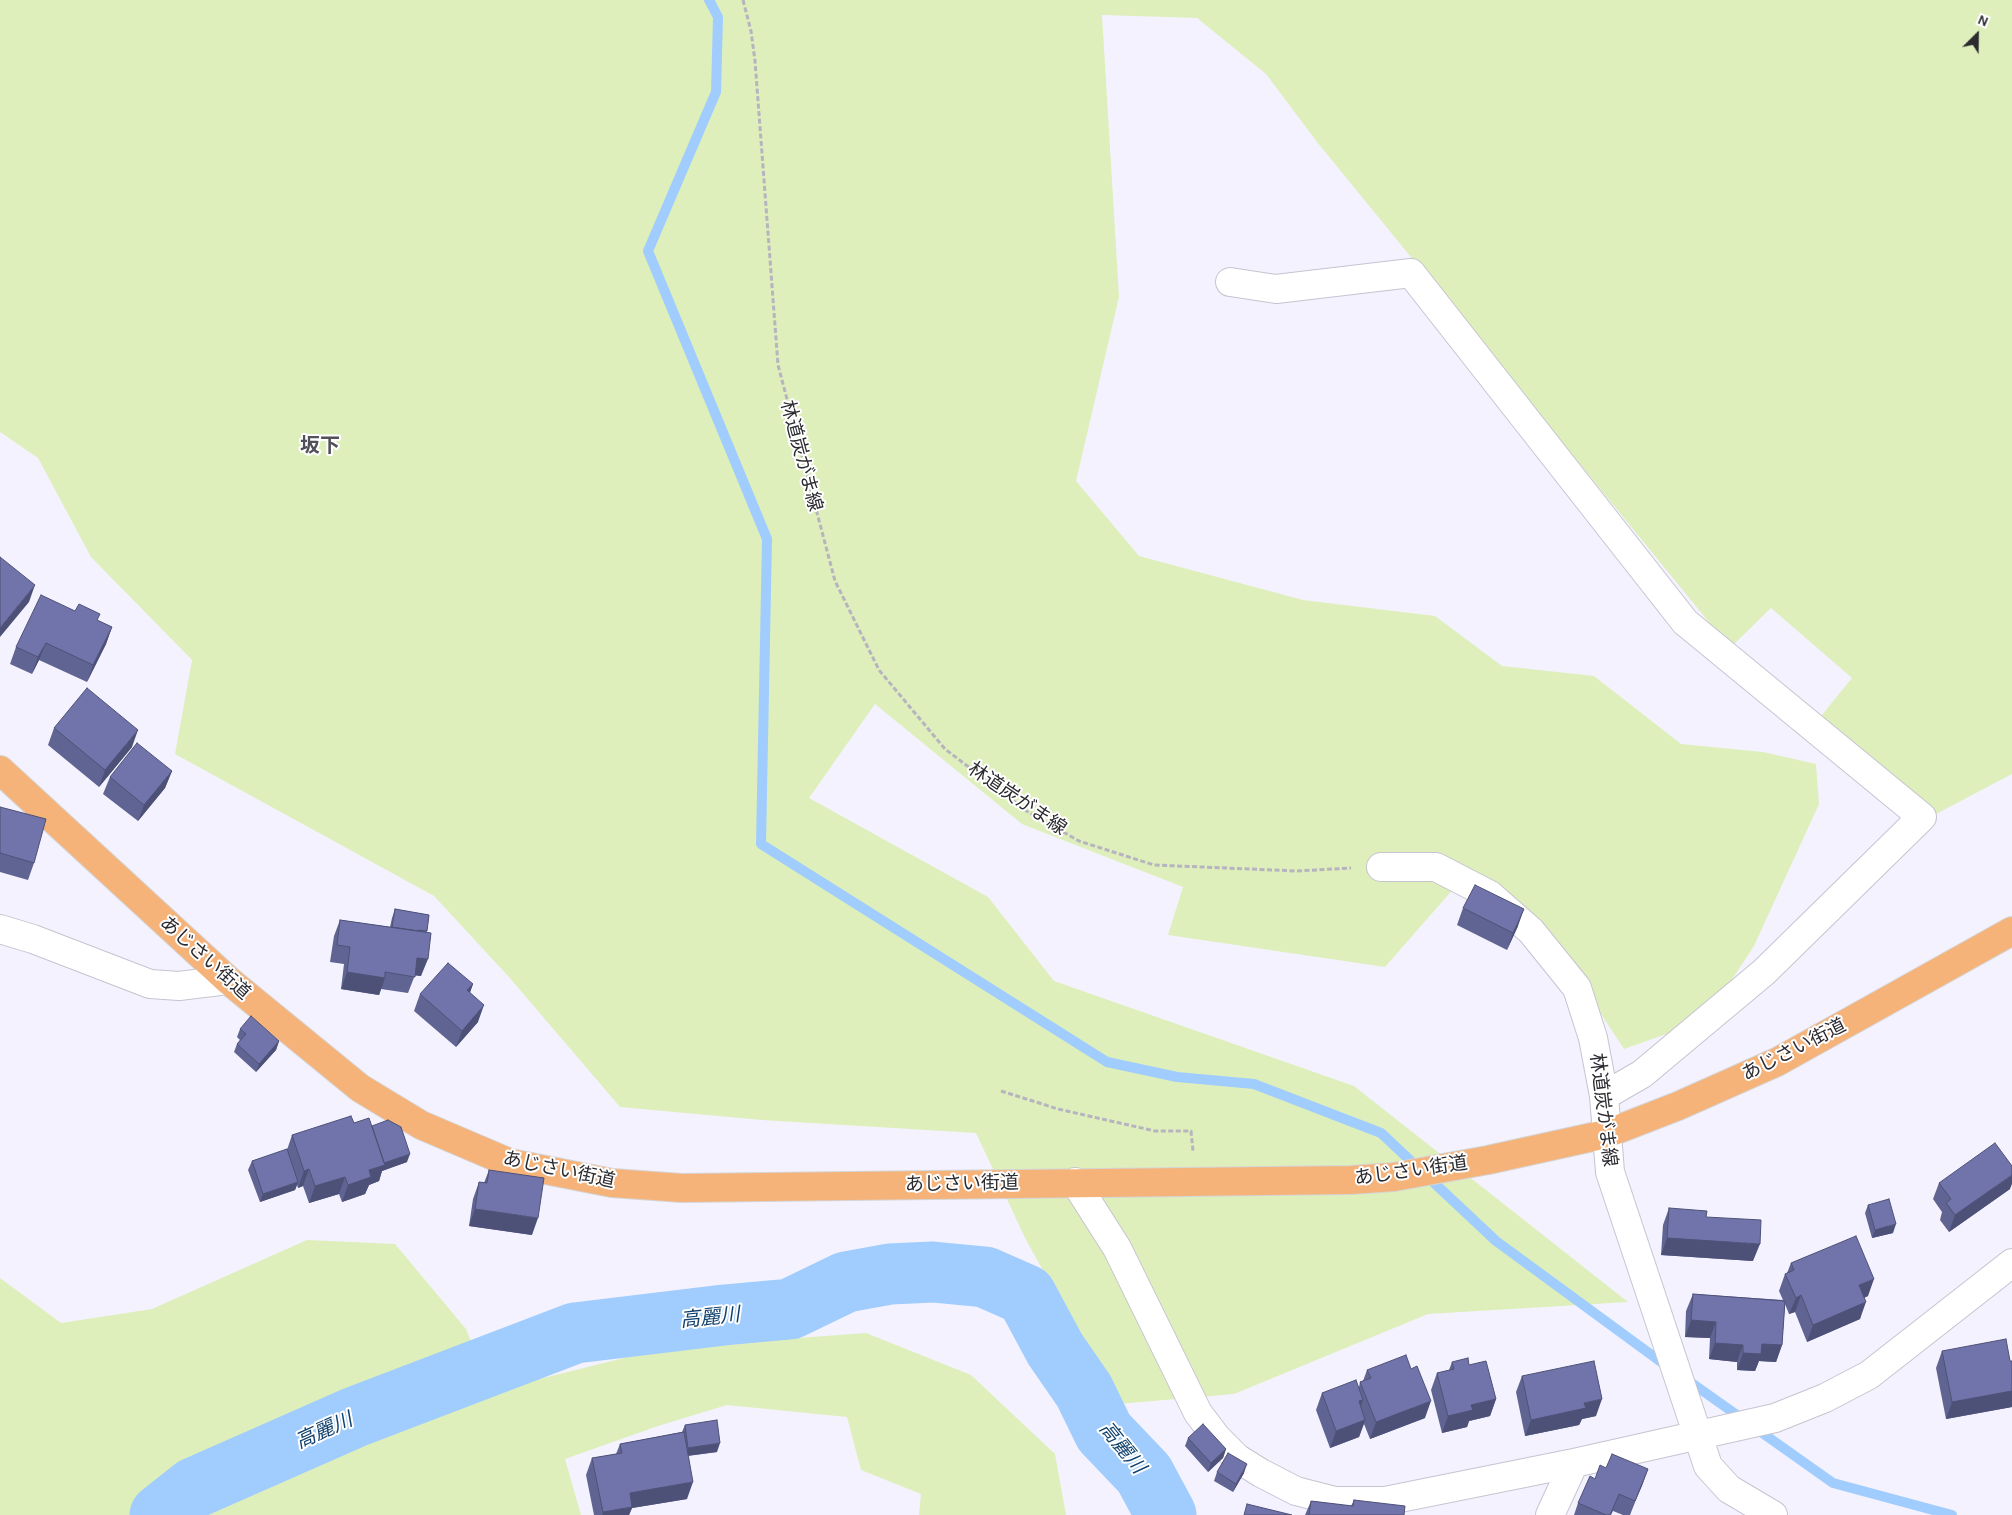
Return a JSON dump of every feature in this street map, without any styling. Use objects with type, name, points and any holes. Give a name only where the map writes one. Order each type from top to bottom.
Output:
[{"type":"highway","name":"あじさい街道","points":[[0,770],[228,980],[360,1088],[421,1125],[510,1163],[612,1183],[682,1188],[1196,1181],[1394,1177],[1456,1166],[1606,1134],[1678,1106],[1777,1062],[2012,931]]},
{"type":"street","points":[[1230,282],[1276,288],[1411,273],[1684,622],[1922,817],[1764,972],[1642,1074],[1604,1096]]},
{"type":"street","name":"林道炭がま線","points":[[1381,866],[1436,867],[1490,895],[1531,931],[1577,988],[1593,1038],[1604,1096],[1610,1172],[1708,1466],[1728,1489],[1773,1515]]},
{"type":"street","points":[[0,929],[33,939],[150,984],[179,986],[228,980]]},
{"type":"street","points":[[1075,1182],[1117,1248],[1198,1413],[1217,1438],[1237,1458],[1296,1492],[1335,1501],[1385,1501],[1574,1463],[1775,1418],[1825,1398],[1869,1375],[2012,1263]]},
{"type":"street","points":[[1550,1515],[1574,1463]]},
{"type":"path","name":"林道炭がま線","points":[[743,0],[751,31],[755,61],[778,365],[835,581],[878,670],[945,749],[1028,812],[1079,841],[1154,865],[1297,871],[1381,866]]},
{"type":"path","points":[[1001,1091],[1058,1109],[1155,1131],[1191,1131],[1196,1181]]},
{"type":"green space","points":[[0,0],[2012,0],[2012,774],[1936,814],[1817,721],[1852,678],[1771,608],[1730,648],[1317,142],[1266,74],[1197,18],[1102,15],[1119,297],[1076,481],[1139,556],[1303,600],[1435,616],[1502,666],[1594,676],[1681,744],[1763,752],[1816,764],[1819,804],[1754,946],[1725,990],[1672,1032],[1624,1049],[1546,930],[1456,886],[1385,967],[1168,935],[1183,887],[1022,824],[875,704],[809,798],[988,897],[1054,981],[1354,1086],[1628,1302],[1428,1314],[1234,1394],[1118,1404],[1026,1240],[976,1133],[762,1120],[620,1107],[508,976],[434,896],[175,754],[192,660],[91,557],[38,458],[0,432]]},
{"type":"green space","points":[[307,1240],[395,1244],[466,1329],[491,1391],[664,1348],[866,1333],[971,1375],[1055,1454],[1066,1515],[919,1515],[921,1494],[861,1470],[847,1417],[727,1405],[658,1426],[565,1459],[581,1515],[0,1515],[0,1278],[61,1323],[152,1309]]},
{"type":"building","points":[[0,557],[35,585],[0,628]]},
{"type":"building","points":[[41,595],[75,611],[79,604],[100,614],[97,620],[112,627],[93,665],[46,643],[38,657],[16,647]]},
{"type":"building","points":[[87,688],[138,730],[105,770],[54,728]]},
{"type":"building","points":[[137,743],[172,771],[144,805],[110,777]]},
{"type":"building","points":[[0,807],[46,819],[34,863],[0,853]]},
{"type":"building","points":[[1475,885],[1524,909],[1513,933],[1463,908]]},
{"type":"building","points":[[395,909],[429,915],[427,931],[392,927]]},
{"type":"building","points":[[340,920],[431,933],[428,959],[417,958],[415,977],[385,972],[385,978],[347,972],[350,947],[337,945]]},
{"type":"building","points":[[448,963],[473,984],[467,990],[484,1005],[462,1031],[420,994]]},
{"type":"building","points":[[251,1016],[279,1041],[259,1064],[237,1044],[246,1034],[240,1029]]},
{"type":"building","points":[[351,1116],[354,1123],[369,1118],[385,1165],[369,1170],[371,1177],[348,1185],[345,1177],[315,1186],[309,1169],[304,1171],[292,1135]]},
{"type":"building","points":[[388,1120],[401,1127],[410,1154],[384,1163],[372,1126]]},
{"type":"building","points":[[1995,1143],[2012,1166],[2012,1175],[1955,1215],[1946,1203],[1951,1199],[1939,1183]]},
{"type":"building","points":[[287,1149],[298,1182],[263,1194],[252,1161]]},
{"type":"building","points":[[489,1170],[544,1178],[538,1218],[475,1209],[479,1182],[487,1183]]},
{"type":"building","points":[[1889,1199],[1896,1224],[1875,1230],[1868,1205]]},
{"type":"building","points":[[1669,1208],[1707,1211],[1706,1217],[1761,1220],[1760,1244],[1667,1238]]},
{"type":"building","points":[[1856,1236],[1874,1279],[1859,1285],[1866,1302],[1813,1325],[1801,1295],[1796,1298],[1785,1274],[1794,1270],[1791,1263]]},
{"type":"building","points":[[1693,1294],[1785,1301],[1782,1345],[1762,1344],[1761,1354],[1743,1353],[1743,1345],[1715,1343],[1716,1322],[1691,1320]]},
{"type":"building","points":[[2006,1339],[2010,1361],[2012,1361],[2012,1391],[1952,1402],[1942,1351]]},
{"type":"building","points":[[1406,1355],[1411,1369],[1417,1366],[1431,1401],[1376,1422],[1360,1382],[1371,1378],[1367,1370]]},
{"type":"building","points":[[1468,1358],[1469,1365],[1486,1361],[1496,1399],[1471,1405],[1473,1410],[1448,1416],[1437,1373],[1454,1369],[1452,1362]]},
{"type":"building","points":[[1594,1361],[1602,1399],[1584,1403],[1586,1408],[1531,1420],[1522,1376]]},
{"type":"building","points":[[1356,1380],[1363,1400],[1359,1401],[1365,1420],[1336,1431],[1322,1393]]},
{"type":"building","points":[[717,1420],[720,1443],[688,1448],[685,1425]]},
{"type":"building","points":[[1203,1424],[1226,1449],[1211,1463],[1188,1438]]},
{"type":"building","points":[[684,1432],[693,1482],[630,1493],[632,1507],[603,1512],[592,1458],[622,1453],[620,1444]]},
{"type":"building","points":[[1228,1453],[1247,1464],[1236,1484],[1217,1472]]},
{"type":"building","points":[[1612,1454],[1648,1469],[1635,1501],[1619,1494],[1610,1515],[1606,1515],[1578,1503],[1590,1476],[1595,1479],[1600,1465],[1606,1468]]},
{"type":"building","points":[[1354,1500],[1405,1506],[1404,1515],[1309,1515],[1311,1501],[1353,1506]]},
{"type":"building","points":[[1247,1504],[1292,1515],[1244,1515]]},
{"type":"waterway","points":[[709,0],[718,17],[716,92],[648,251],[767,539],[761,844],[1107,1062],[1177,1077],[1254,1084],[1381,1133],[1496,1241],[1668,1367]]},
{"type":"waterway","name":"高麗川","points":[[160,1515],[194,1488],[355,1417],[575,1333],[790,1309],[846,1282],[890,1274],[933,1272],[985,1277],[1026,1295],[1055,1349],[1084,1391],[1104,1432],[1144,1474],[1166,1515]]},
{"type":"waterway","points":[[1686,1379],[1833,1483],[1952,1515]]},
{"type":"district","name":"坂下","points":[[320,446]]}]
